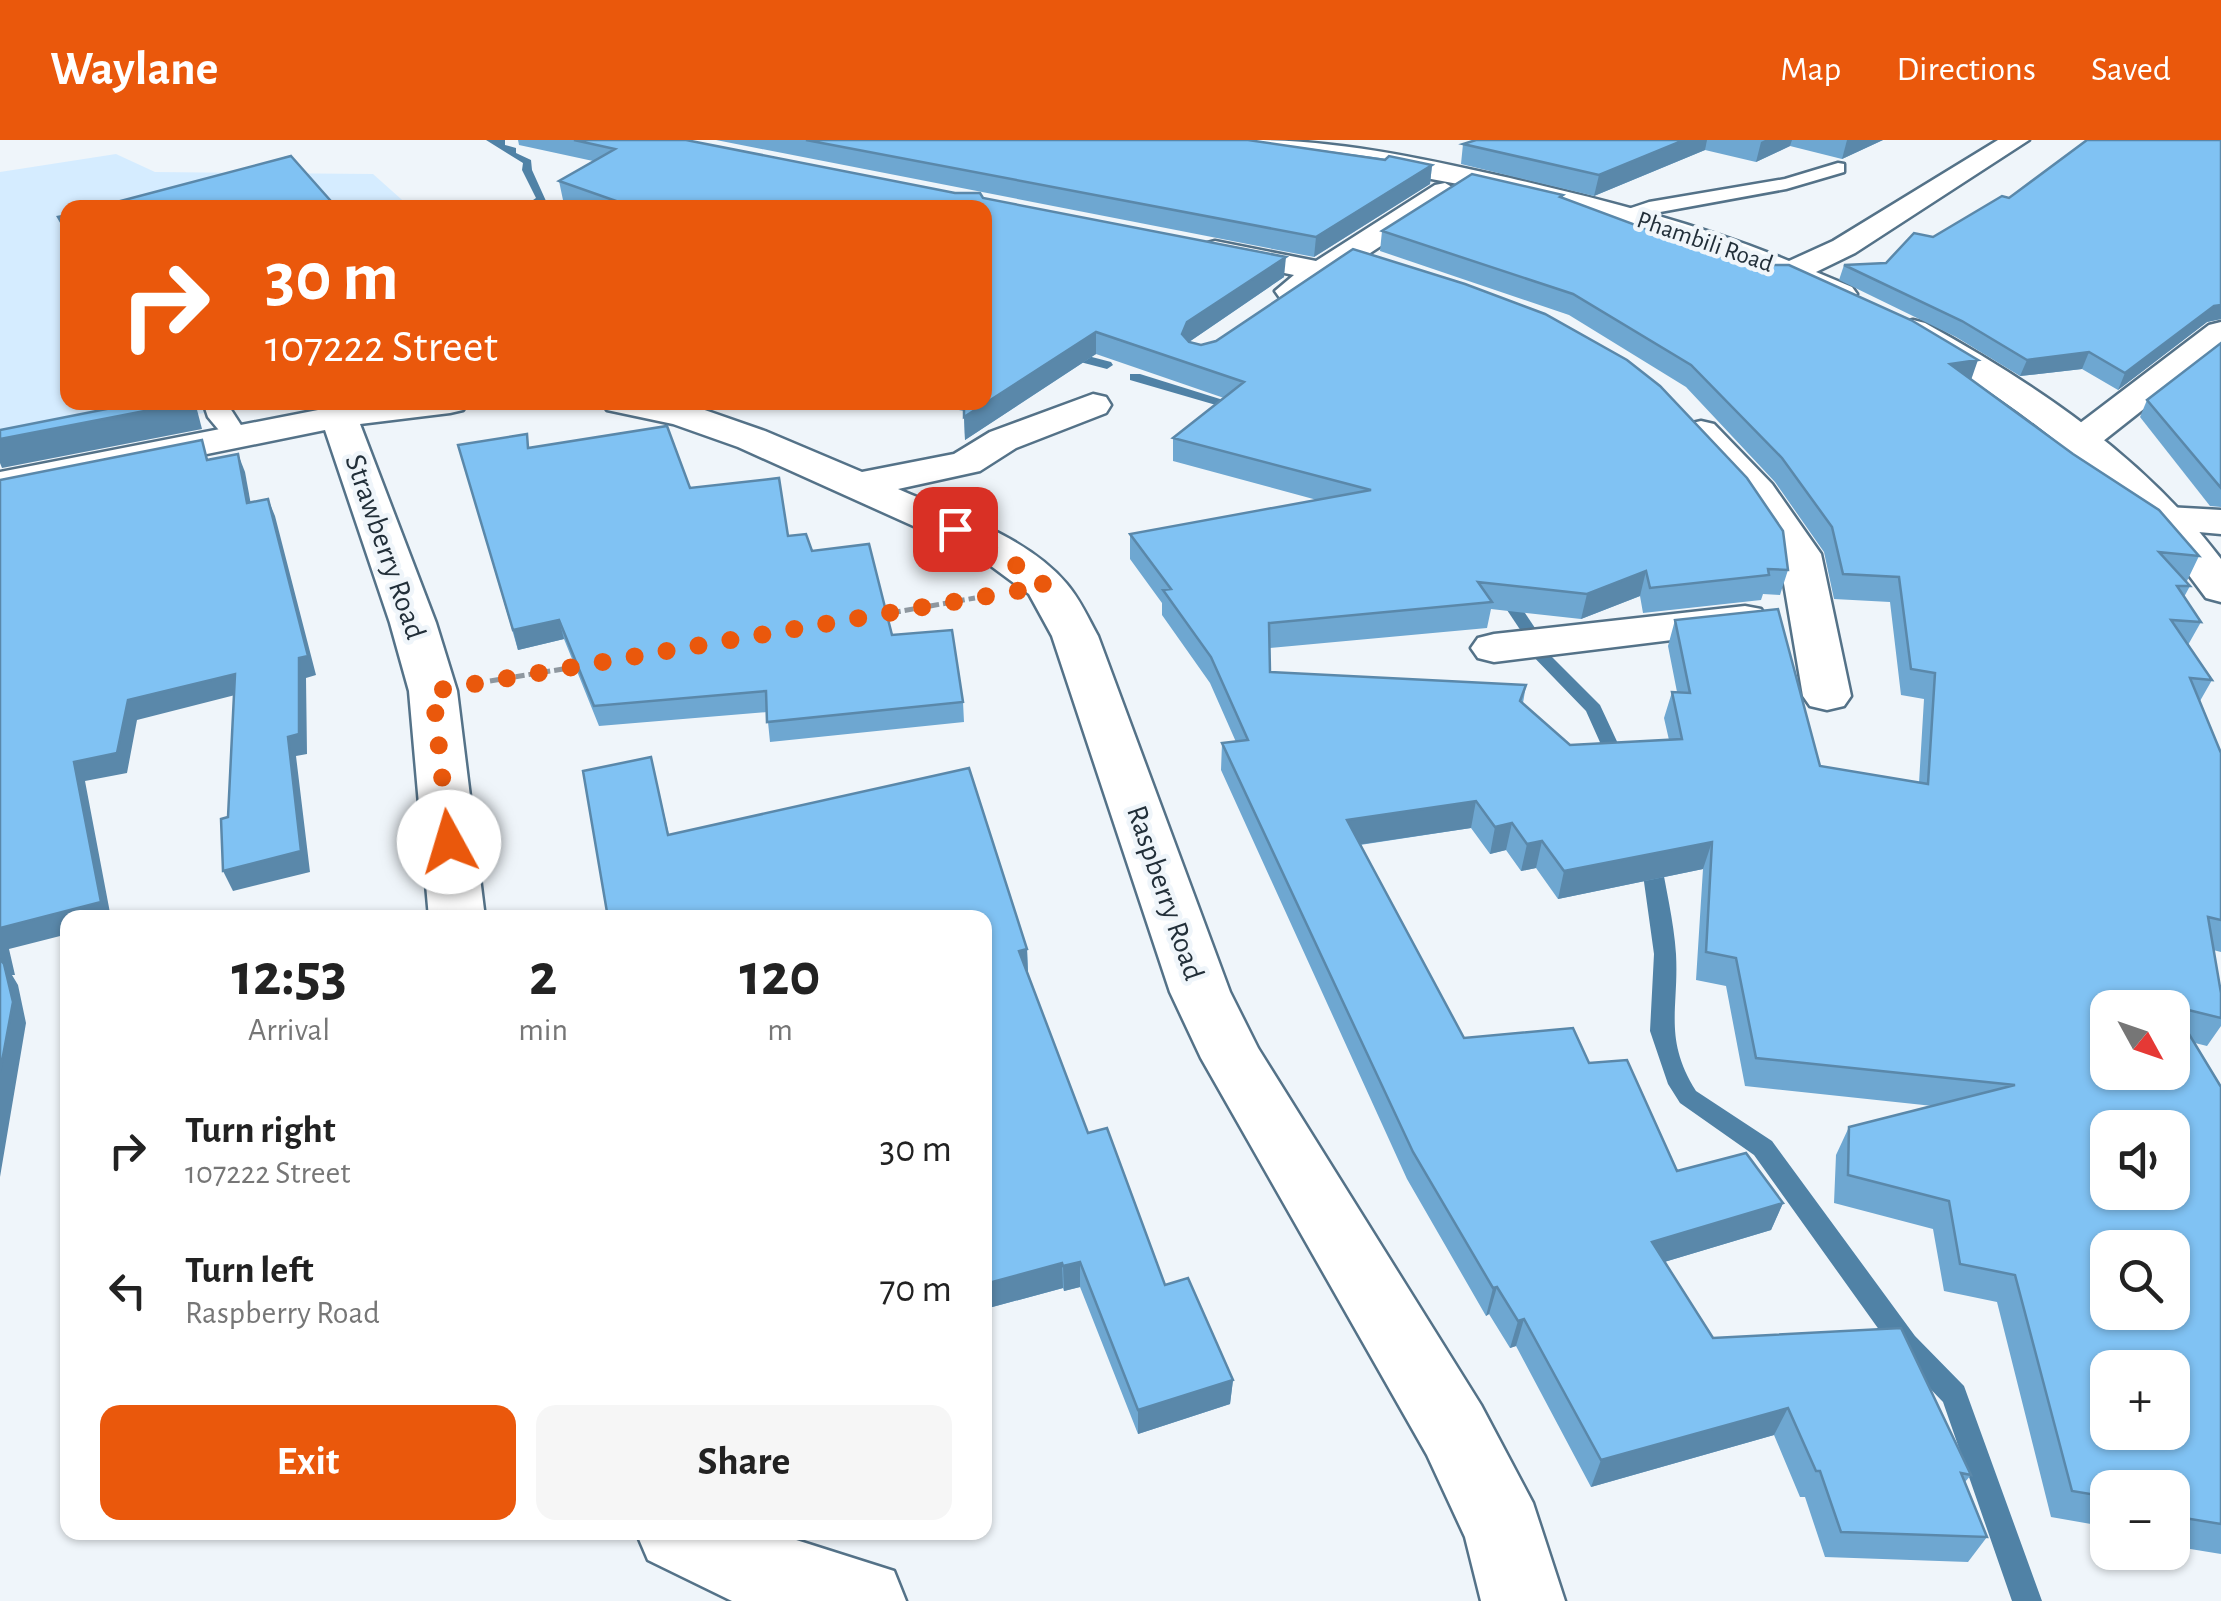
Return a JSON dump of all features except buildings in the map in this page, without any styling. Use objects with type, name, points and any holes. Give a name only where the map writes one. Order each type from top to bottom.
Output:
[{"type":"street","name":"Phambili Road","points":[[1265,140],[1468,176],[1622,214],[1791,272],[1882,314],[1965,358],[2044,410],[2122,472],[2191,544],[2221,589]]},
{"type":"street","points":[[1791,272],[1844,247],[2016,140]]},
{"type":"street","points":[[1260,312],[1468,176]]},
{"type":"street","points":[[1184,244],[1400,270]]},
{"type":"street","points":[[2080,441],[2221,332]]},
{"type":"street","points":[[858,485],[966,463],[1003,440],[1093,405]]},
{"type":"street","points":[[0,484],[339,416],[387,410]]},
{"type":"street","name":"Raspberry Road","points":[[665,410],[766,446],[969,536],[1046,586],[1075,636],[1200,992],[1232,1058],[1454,1430],[1504,1531],[1523,1601]]},
{"type":"street","points":[[1682,412],[1758,492],[1800,554],[1827,696]]},
{"type":"street","name":"Strawberry Road","points":[[339,416],[414,623],[433,691],[455,910]]},
{"type":"street","points":[[2167,519],[2221,522]]},
{"type":"street","points":[[1494,648],[1808,612]]},
{"type":"street","points":[[694,1540],[754,1569],[864,1601]]},
{"type":"lane","points":[[1622,214],[1666,202],[1792,183],[1838,168]]},
{"type":"lane","points":[[217,410],[236,436]]},
{"type":"path","points":[[873,616],[1046,586]]},
{"type":"path","points":[[433,691],[586,665]]},
{"type":"shaded area","points":[[116,154],[155,172],[373,174],[402,200],[60,200],[60,410],[220,410],[0,451],[0,172]]},
{"type":"waterway","points":[[491,140],[502,142],[499,146],[513,150],[511,154],[528,162],[527,170],[540,200]]},
{"type":"waterway","points":[[1065,354],[1107,365]]},
{"type":"waterway","points":[[1135,377],[1245,409]]},
{"type":"waterway","points":[[1503,592],[1527,628]]},
{"type":"waterway","points":[[1534,649],[1594,709],[1619,765]]},
{"type":"waterway","points":[[1650,853],[1665,954],[1661,1031],[1680,1084],[1688,1097],[1763,1148],[1905,1344],[1954,1395],[2027,1601]]},
{"type":"route","points":[[449,842],[433,691],[1046,586],[955,529]]}]
